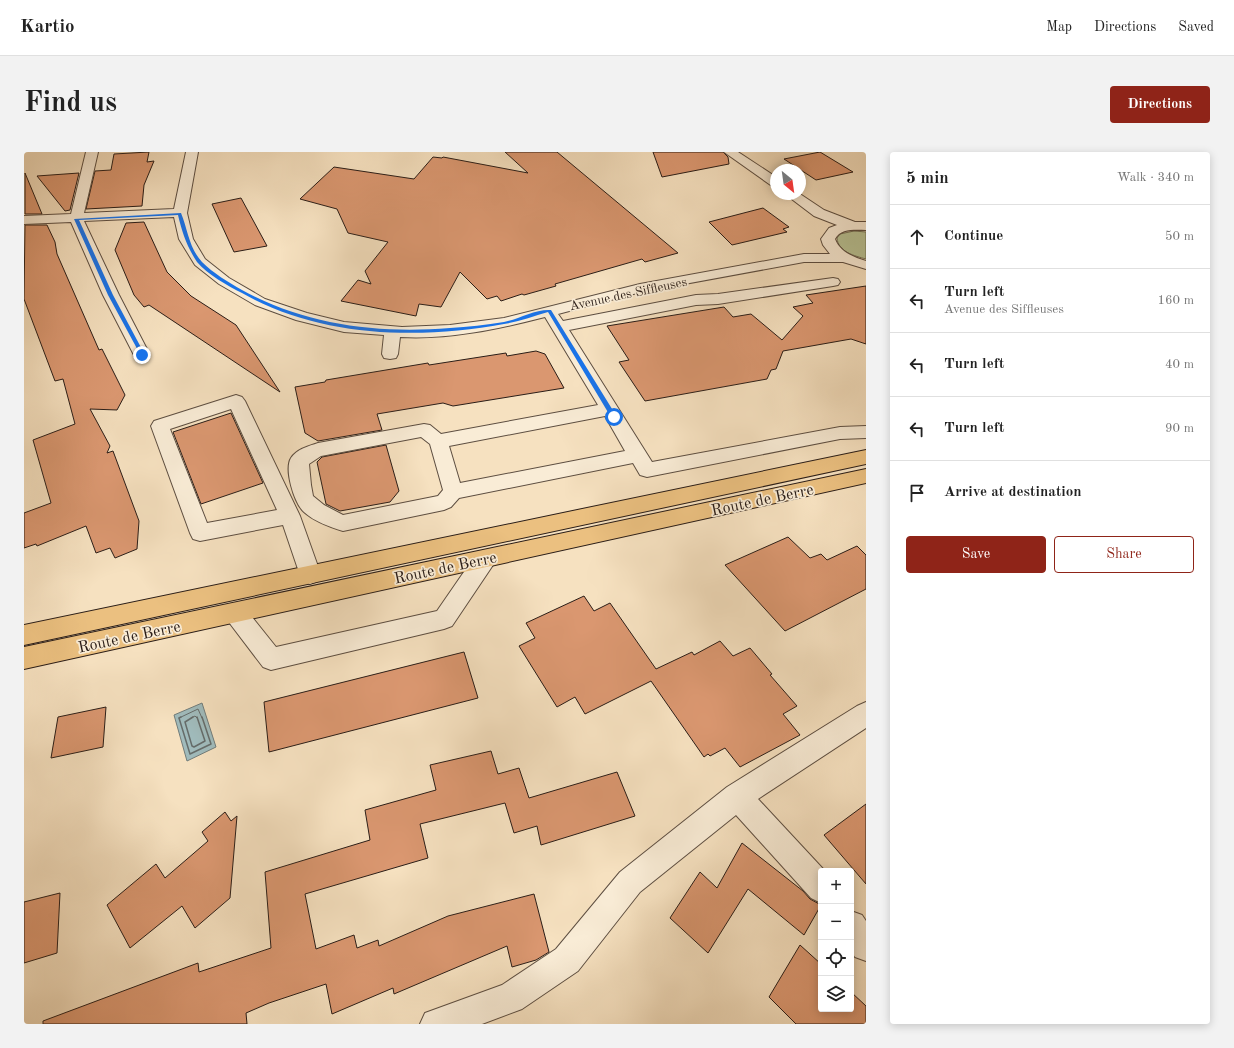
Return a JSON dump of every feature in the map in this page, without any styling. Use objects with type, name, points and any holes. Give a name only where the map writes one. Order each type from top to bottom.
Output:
[{"type":"main road","name":"Route de Berre","points":[[24,635],[866,457]]},
{"type":"main road","name":"Route de Berre","points":[[24,658],[236,614],[364,584],[866,476]]},
{"type":"street","points":[[92,152],[76,219],[111,295],[142,355]]},
{"type":"street","name":"Avenue des Siffleuses","points":[[192,152],[180,213],[186,239],[200,262],[224,282],[260,302],[302,317],[344,327],[392,331],[450,330],[504,323],[640,288],[804,258],[844,258]]},
{"type":"street","points":[[730,152],[770,179]]},
{"type":"street","points":[[799,200],[819,214],[859,226]]},
{"type":"street","points":[[24,220],[76,219],[180,213]]},
{"type":"street","points":[[819,214],[831,237],[834,251],[844,258],[866,266]]},
{"type":"street","name":"Avenue des Siffleuses","points":[[804,258],[831,237],[841,227],[859,226]]},
{"type":"street","points":[[559,327],[696,300],[718,299],[833,282]]},
{"type":"street","points":[[549,311],[647,470],[840,433],[866,432]]},
{"type":"street","points":[[390,354],[392,331]]},
{"type":"street","points":[[290,516],[200,533],[160,426],[236,401],[290,516],[310,575]]},
{"type":"street","points":[[438,441],[609,409]]},
{"type":"street","points":[[453,492],[438,441],[424,430],[318,450],[308,454],[300,462],[301,482],[305,499],[327,518],[343,523],[444,502],[453,492],[638,455]]},
{"type":"street","points":[[236,614],[271,659],[444,619],[485,559]]},
{"type":"street","points":[[436,1024],[511,998],[567,960],[630,882],[737,797],[866,714]]},
{"type":"street","points":[[737,797],[818,885]]},
{"type":"street","points":[[854,930],[866,946]]},
{"type":"green space","points":[[854,231],[866,232],[866,259],[848,253],[840,247],[838,243],[837,238],[840,234]]},
{"type":"water","points":[[202,703],[216,747],[187,761],[174,715]]},
{"type":"building","points":[[149,152],[147,162],[154,161],[144,185],[142,206],[86,209],[95,171],[111,170],[114,154]]},
{"type":"building","points":[[505,152],[557,152],[678,253],[645,262],[642,259],[555,284],[556,286],[524,295],[522,294],[501,301],[497,296],[487,299],[460,272],[441,307],[419,304],[416,316],[341,301],[358,280],[371,284],[365,271],[388,242],[348,233],[337,209],[300,199],[334,167],[414,179],[433,157],[443,157],[528,173]]},
{"type":"building","points":[[653,152],[723,152],[728,157],[729,164],[662,177]]},
{"type":"building","points":[[820,152],[853,172],[816,180],[806,173],[806,164],[792,164],[784,159]]},
{"type":"building","points":[[25,173],[42,214],[25,214]]},
{"type":"building","points":[[79,173],[70,210],[65,211],[37,176]]},
{"type":"building","points":[[241,198],[267,246],[234,252],[212,204]]},
{"type":"building","points":[[763,208],[789,227],[783,229],[787,232],[732,245],[709,222]]},
{"type":"building","points":[[144,222],[167,272],[191,296],[236,325],[280,392],[149,305],[144,307],[134,295],[115,250],[126,223]]},
{"type":"building","points":[[25,225],[47,225],[55,242],[57,254],[99,350],[102,349],[125,395],[117,410],[90,409],[110,446],[107,453],[113,451],[139,521],[137,549],[115,558],[110,548],[96,553],[86,526],[37,546],[36,544],[24,548],[24,513],[51,503],[33,440],[75,424],[63,379],[55,381],[24,299]]},
{"type":"building","points":[[866,286],[866,344],[851,339],[783,351],[776,369],[771,370],[767,379],[645,401],[619,362],[629,360],[607,326],[724,307],[733,317],[751,314],[782,340],[803,316],[793,307],[813,303],[806,295]]},
{"type":"building","points":[[536,351],[545,354],[564,388],[453,406],[443,403],[377,414],[382,430],[318,441],[305,433],[295,387],[325,382],[326,380],[428,363],[429,365],[506,353],[507,356]]},
{"type":"building","points":[[231,413],[263,483],[201,504],[173,432]]},
{"type":"building","points":[[386,445],[399,491],[390,502],[340,511],[326,504],[317,462],[322,457]]},
{"type":"building","points":[[788,537],[810,558],[821,554],[827,560],[857,546],[866,555],[866,589],[785,631],[725,565]]},
{"type":"building","points":[[584,596],[594,611],[610,603],[656,669],[692,652],[694,655],[720,641],[733,656],[750,648],[772,674],[770,675],[797,706],[783,714],[800,735],[740,767],[725,748],[710,756],[708,754],[704,757],[651,681],[585,714],[575,697],[557,707],[519,646],[535,638],[526,623]]},
{"type":"building","points":[[464,652],[478,698],[269,752],[264,702]]},
{"type":"building","points":[[106,707],[103,747],[51,758],[58,717]]},
{"type":"building","points":[[491,751],[498,774],[519,768],[529,798],[617,772],[635,816],[541,845],[537,826],[514,833],[505,803],[420,824],[428,858],[305,894],[316,949],[354,935],[357,948],[378,940],[379,946],[448,916],[534,894],[549,952],[536,960],[512,967],[507,946],[394,994],[393,988],[332,1014],[326,984],[269,1003],[246,1013],[247,1024],[43,1024],[43,1021],[198,963],[199,972],[271,948],[265,872],[370,840],[365,810],[436,790],[430,765]]},
{"type":"building","points":[[866,804],[866,884],[854,868],[852,868],[824,835]]},
{"type":"building","points":[[225,812],[231,821],[237,816],[230,898],[195,928],[182,906],[130,948],[107,905],[156,864],[165,878],[208,841],[202,832]]},
{"type":"building","points":[[742,843],[803,891],[810,899],[818,903],[818,910],[804,935],[748,889],[708,953],[670,918],[700,872],[717,888]]},
{"type":"building","points":[[60,893],[57,953],[24,963],[24,902]]},
{"type":"building","points":[[800,945],[818,961],[818,1012],[854,1012],[854,995],[866,1006],[866,1024],[796,1024],[769,997]]},
{"type":"route","points":[[142,355],[111,295],[76,219],[180,213],[186,239],[200,262],[224,282],[260,302],[302,317],[344,327],[402,332],[450,330],[504,323],[549,311],[614,417]]}]
